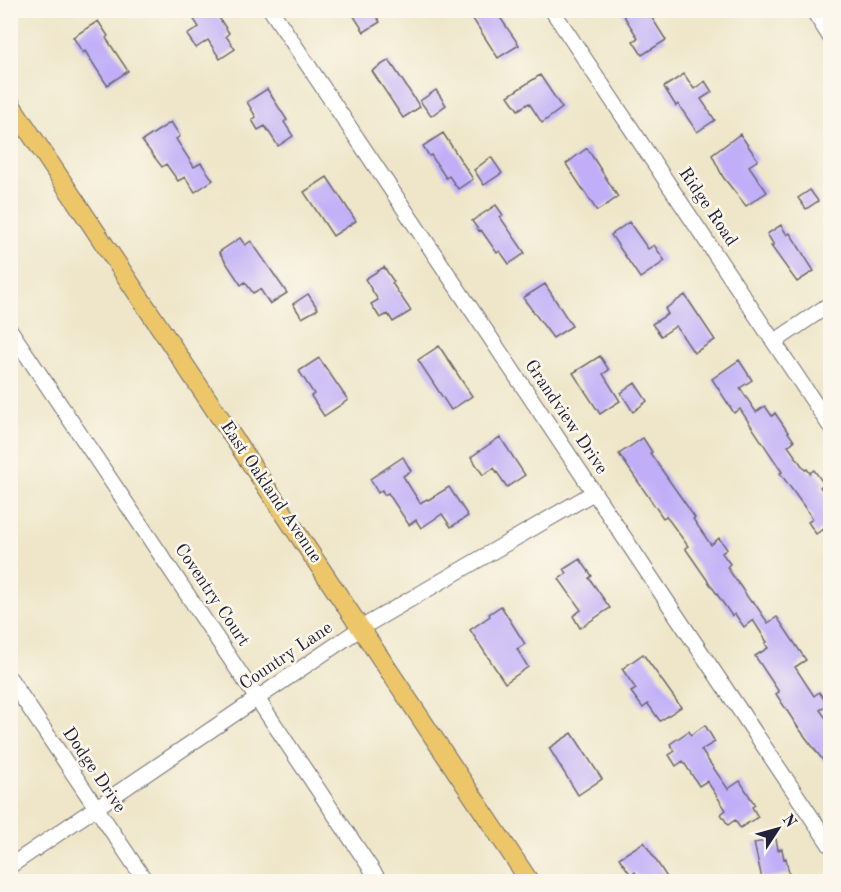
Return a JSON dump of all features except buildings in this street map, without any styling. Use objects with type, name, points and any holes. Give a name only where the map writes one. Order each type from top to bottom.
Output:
[{"type":"main road","name":"East Oakland Avenue","points":[[10,103],[530,882]]},
{"type":"street","name":"Grandview Drive","points":[[271,10],[593,493],[831,844]]},
{"type":"street","name":"Ridge Road","points":[[552,10],[831,426]]},
{"type":"street","points":[[813,10],[831,38]]},
{"type":"street","points":[[774,342],[831,304]]},
{"type":"street","name":"Coventry Court","points":[[10,330],[380,882]]},
{"type":"street","name":"Country Lane","points":[[10,866],[362,628],[593,493]]},
{"type":"street","name":"Dodge Drive","points":[[10,679],[146,882]]}]
